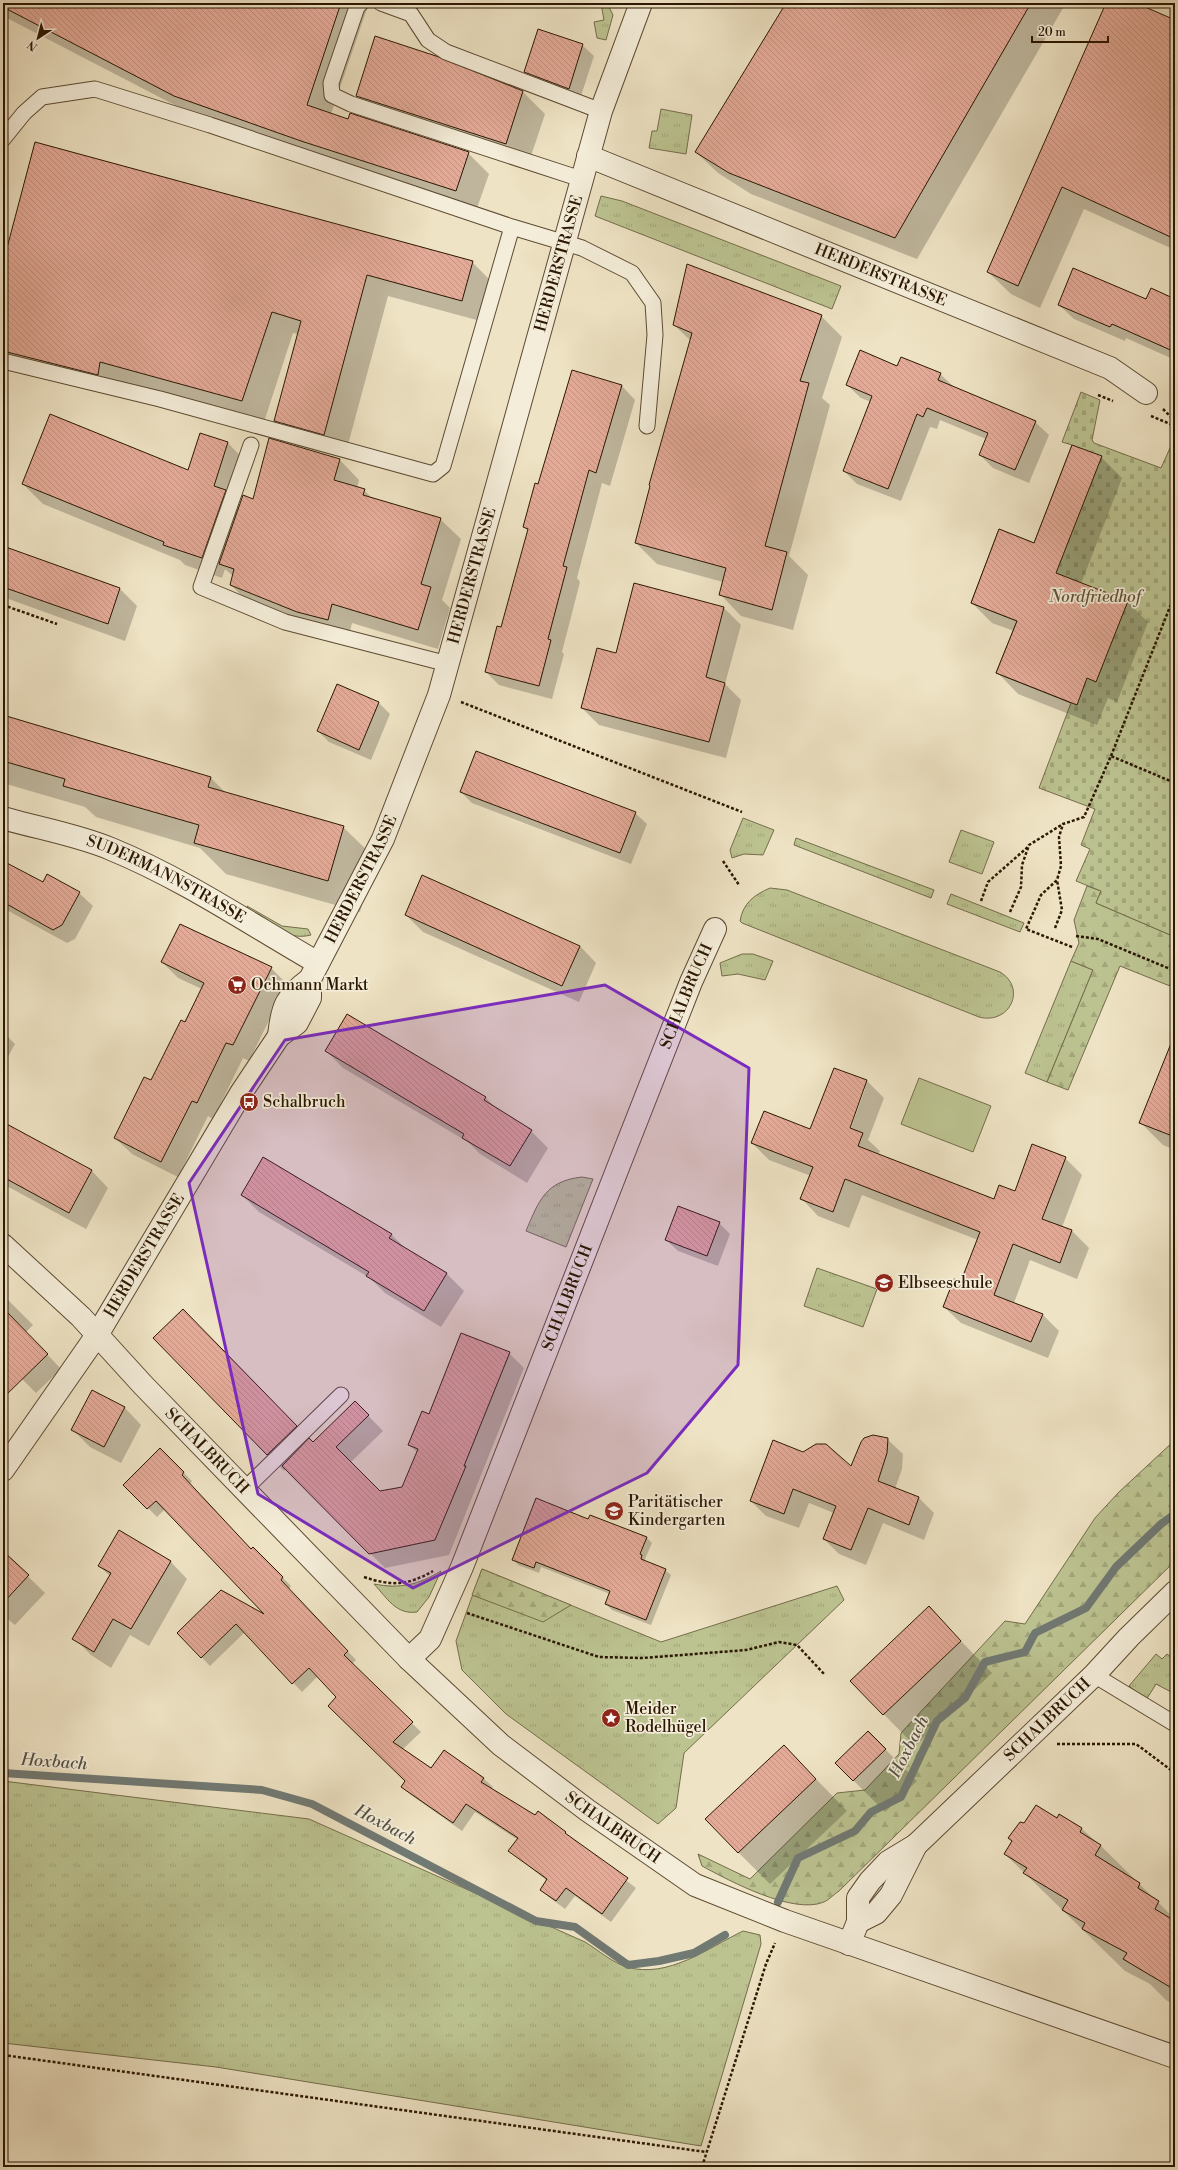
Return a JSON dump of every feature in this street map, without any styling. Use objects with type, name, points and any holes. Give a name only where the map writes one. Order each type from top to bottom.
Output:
[{"type":"street","name":"HERDERSTRASSE","points":[[3,1470],[97,1335],[241,1093],[279,1036],[297,1023],[310,998],[314,971],[383,839],[439,695],[600,111],[641,3]]},
{"type":"street","name":"HERDERSTRASSE","points":[[588,156],[1110,368],[1146,393]]},
{"type":"street","name":"SUDERMANNSTRASSE","points":[[3,818],[109,848],[130,857],[184,884],[314,971]]},
{"type":"street","name":"SCHALBRUCH","points":[[409,1659],[430,1639],[462,1567],[691,982],[715,928]]},
{"type":"street","name":"SCHALBRUCH","points":[[3,1245],[97,1335],[115,1356],[244,1490],[409,1659],[501,1745],[587,1810],[695,1884],[785,1921],[1175,2057]]},
{"type":"street","name":"SCHALBRUCH","points":[[849,1944],[858,1922],[858,1898],[870,1881],[888,1862],[916,1845],[1094,1675],[1129,1637],[1175,1592]]},
{"type":"lane","points":[[361,3],[357,7],[331,83],[332,95],[351,104],[581,179]]},
{"type":"lane","points":[[381,3],[411,14],[428,40],[446,52],[600,111]]},
{"type":"lane","points":[[3,139],[24,113],[42,97],[95,89],[210,125],[512,227],[582,248],[632,273],[653,303],[655,336],[647,426]]},
{"type":"lane","points":[[3,361],[160,398],[433,474],[443,466],[512,227]]},
{"type":"lane","points":[[251,445],[201,587],[285,622],[448,664]]},
{"type":"lane","points":[[244,1490],[341,1395]]},
{"type":"lane","points":[[1094,1675],[1175,1724]]},
{"type":"path","points":[[981,901],[988,882],[1029,845],[1064,824],[1084,817],[1111,756],[1175,594]]},
{"type":"path","points":[[3,605],[58,624]]},
{"type":"path","points":[[1170,607],[1175,607]]},
{"type":"path","points":[[458,701],[742,812]]},
{"type":"path","points":[[1111,756],[1175,783]]},
{"type":"path","points":[[1055,928],[1062,910],[1058,880],[1061,866],[1059,837],[1064,824]]},
{"type":"path","points":[[1010,912],[1021,887],[1022,865],[1029,845]]},
{"type":"path","points":[[723,861],[739,885]]},
{"type":"path","points":[[1058,880],[1041,895],[1026,929],[1072,947]]},
{"type":"path","points":[[1076,936],[1098,939],[1175,970]]},
{"type":"path","points":[[358,1574],[380,1582],[404,1584],[437,1569]]},
{"type":"path","points":[[462,1611],[599,1657],[643,1658],[730,1652],[746,1650],[779,1642],[797,1645],[825,1675]]},
{"type":"path","points":[[1051,1744],[1136,1744],[1175,1774]]},
{"type":"path","points":[[702,2167],[766,1964],[785,1921]]},
{"type":"path","points":[[3,2054],[706,2152]]},
{"type":"highlighted area","points":[[605,985],[749,1068],[738,1365],[647,1473],[413,1588],[258,1494],[189,1183],[285,1040]]},
{"type":"green space","points":[[607,3],[613,15],[606,40],[597,38],[594,22],[604,20],[601,4]]},
{"type":"green space","points":[[661,109],[692,115],[686,154],[649,148],[652,131],[657,131]]},
{"type":"green space","points":[[601,196],[622,201],[841,286],[832,309],[595,216]]},
{"type":"green space","name":"Nordfriedhof","points":[[1081,392],[1100,400],[1092,440],[1094,443],[1161,468],[1175,437],[1175,937],[1096,903],[1101,891],[1076,881],[1090,849],[1081,845],[1095,809],[1039,788],[1071,703],[996,673],[1017,621],[971,603],[999,529],[1034,543],[1072,445],[1062,442]]},
{"type":"green space","points":[[743,818],[774,830],[763,855],[744,854],[732,858],[730,850]]},
{"type":"green space","points":[[961,830],[994,842],[982,874],[949,862]]},
{"type":"green space","points":[[796,838],[934,890],[931,898],[794,845]]},
{"type":"green space","points":[[1087,886],[1101,891],[1096,903],[1175,937],[1175,988],[1120,966],[1068,1090],[1047,1082],[1093,970],[1071,961],[1079,943],[1074,920]]},
{"type":"green space","points":[[770,888],[787,890],[1000,972],[1008,979],[1012,987],[1013,995],[1011,1004],[999,1016],[990,1018],[979,1017],[742,923],[740,921],[741,915],[750,900]]},
{"type":"green space","points":[[951,894],[1024,923],[1020,932],[947,904]]},
{"type":"green space","points":[[247,906],[282,926],[308,929],[311,935],[295,936],[272,928],[251,916]]},
{"type":"green space","points":[[742,954],[753,954],[773,961],[765,980],[738,974],[722,976],[720,963]]},
{"type":"green space","points":[[1071,961],[1093,970],[1047,1082],[1025,1073]]},
{"type":"green space","points":[[919,1078],[991,1106],[973,1152],[901,1124]]},
{"type":"green space","points":[[582,1177],[593,1179],[566,1247],[526,1231],[535,1210],[545,1194],[560,1183],[570,1179]]},
{"type":"green space","points":[[817,1268],[877,1289],[863,1327],[804,1306]]},
{"type":"green space","points":[[1175,1440],[1175,1561],[839,1891],[824,1902],[811,1905],[796,1904],[762,1894],[729,1880],[702,1866],[698,1854],[750,1879],[837,1793],[865,1790],[899,1754],[901,1733],[1005,1621],[1025,1624],[1095,1518],[1119,1492]]},
{"type":"green space","points":[[482,1569],[661,1642],[837,1586],[844,1600],[684,1753],[676,1808],[658,1824],[506,1714],[462,1670],[456,1641]]},
{"type":"green space","points":[[482,1569],[571,1605],[543,1622],[472,1595]]},
{"type":"green space","points":[[441,1571],[429,1597],[417,1612],[403,1611],[398,1608],[388,1600],[374,1584],[392,1586],[409,1585],[424,1580]]},
{"type":"green space","points":[[1156,1654],[1162,1659],[1167,1654],[1175,1660],[1175,1694],[1156,1684],[1146,1700],[1129,1686]]},
{"type":"green space","points":[[3,1781],[309,1819],[585,1942],[611,1959],[627,1967],[642,1970],[658,1969],[687,1960],[743,1931],[760,1935],[761,1944],[701,2146],[216,2067],[3,2043]]},
{"type":"building","points":[[3,3],[341,3],[307,105],[348,119],[350,113],[469,152],[456,191],[301,141],[174,96],[3,7]]},
{"type":"building","points":[[786,3],[1031,3],[895,238],[729,173],[695,152]]},
{"type":"building","points":[[1106,3],[1136,3],[1175,20],[1175,239],[1062,187],[1018,286],[987,272]]},
{"type":"building","points":[[538,29],[583,44],[569,89],[524,72]]},
{"type":"building","points":[[375,36],[436,56],[523,91],[506,144],[356,96]]},
{"type":"building","points":[[35,142],[473,261],[462,301],[367,275],[324,435],[274,421],[301,321],[272,312],[242,401],[100,362],[98,375],[3,351],[3,263]]},
{"type":"building","points":[[687,264],[822,315],[800,381],[809,383],[765,546],[787,552],[772,610],[719,595],[726,568],[635,543],[650,486],[649,485],[692,333],[673,325]]},
{"type":"building","points":[[1073,268],[1146,299],[1151,288],[1175,299],[1175,352],[1112,324],[1110,327],[1058,305]]},
{"type":"building","points":[[860,350],[897,366],[901,357],[941,373],[938,380],[1036,421],[1015,470],[979,455],[988,433],[927,408],[923,417],[917,414],[888,489],[843,471],[872,396],[846,385]]},
{"type":"building","points":[[572,370],[622,385],[596,473],[589,470],[563,566],[567,567],[548,639],[551,640],[539,686],[485,672],[497,626],[501,627],[528,529],[523,527],[535,483],[538,484]]},
{"type":"building","points":[[50,414],[188,470],[200,433],[228,442],[214,486],[226,490],[202,558],[163,545],[164,542],[22,484]]},
{"type":"building","points":[[269,438],[340,459],[334,480],[365,489],[363,495],[441,518],[421,584],[431,587],[418,630],[332,604],[328,620],[297,612],[230,585],[234,569],[219,564],[243,495],[253,499]]},
{"type":"building","points":[[1072,445],[1102,456],[1056,573],[1128,601],[1096,682],[1087,678],[1077,705],[996,673],[1017,621],[971,603],[999,529],[1034,543]]},
{"type":"building","points":[[3,546],[120,588],[108,624],[3,587]]},
{"type":"building","points":[[634,583],[724,607],[706,677],[725,683],[709,742],[581,708],[597,648],[616,653]]},
{"type":"building","points":[[337,684],[379,702],[359,750],[317,731]]},
{"type":"building","points":[[3,715],[211,777],[208,787],[344,826],[328,881],[194,843],[199,825],[63,786],[65,779],[3,761]]},
{"type":"building","points":[[476,751],[636,812],[620,853],[460,792]]},
{"type":"building","points":[[3,861],[43,882],[47,874],[80,892],[62,925],[53,930],[3,902]]},
{"type":"building","points":[[422,875],[580,946],[562,986],[405,915]]},
{"type":"building","points":[[180,924],[272,967],[233,1045],[226,1043],[197,1103],[192,1101],[161,1162],[114,1138],[144,1077],[151,1080],[181,1020],[185,1022],[204,983],[161,962]]},
{"type":"building","points":[[347,1014],[486,1097],[484,1100],[532,1130],[510,1166],[462,1138],[464,1134],[325,1051]]},
{"type":"building","points":[[1175,1036],[1175,1137],[1139,1123]]},
{"type":"building","points":[[834,1068],[867,1080],[850,1128],[863,1133],[858,1146],[994,1199],[999,1185],[1015,1191],[1032,1144],[1066,1157],[1042,1219],[1072,1230],[1060,1263],[1013,1244],[994,1295],[1043,1314],[1031,1342],[943,1307],[954,1279],[961,1281],[980,1232],[845,1179],[833,1212],[800,1199],[813,1167],[751,1143],[764,1111],[810,1129]]},
{"type":"building","points":[[3,1122],[92,1170],[69,1213],[3,1177]]},
{"type":"building","points":[[263,1157],[392,1234],[389,1238],[447,1273],[424,1311],[366,1276],[369,1272],[241,1195]]},
{"type":"building","points":[[678,1206],[720,1222],[707,1256],[665,1240]]},
{"type":"building","points":[[3,1308],[48,1354],[3,1398]]},
{"type":"building","points":[[183,1309],[297,1426],[267,1455],[153,1338]]},
{"type":"building","points":[[461,1333],[510,1352],[464,1466],[466,1466],[435,1540],[369,1554],[282,1466],[309,1438],[313,1442],[355,1401],[369,1415],[336,1447],[380,1491],[402,1487],[418,1449],[408,1445],[422,1411],[429,1414]]},
{"type":"building","points":[[92,1390],[125,1407],[104,1447],[71,1430]]},
{"type":"building","points":[[873,1435],[888,1438],[887,1453],[878,1481],[919,1497],[909,1525],[868,1508],[851,1550],[823,1539],[836,1506],[793,1489],[784,1514],[750,1501],[773,1440],[803,1452],[816,1444],[826,1444],[851,1466],[861,1442],[864,1438]]},
{"type":"building","points":[[160,1448],[184,1472],[182,1475],[251,1549],[253,1547],[283,1577],[281,1580],[348,1651],[344,1655],[413,1722],[393,1742],[431,1768],[444,1750],[484,1778],[481,1782],[535,1815],[538,1811],[566,1832],[565,1833],[628,1878],[602,1914],[566,1888],[556,1901],[540,1890],[547,1879],[508,1851],[518,1838],[466,1804],[453,1823],[401,1787],[405,1781],[328,1706],[336,1697],[309,1668],[292,1684],[236,1624],[201,1658],[177,1633],[221,1590],[264,1614],[156,1501],[147,1509],[123,1485]]},
{"type":"building","points":[[536,1498],[588,1519],[590,1515],[647,1537],[640,1554],[642,1555],[641,1559],[666,1569],[646,1620],[605,1604],[610,1591],[536,1562],[534,1568],[512,1560]]},
{"type":"building","points":[[119,1530],[171,1561],[131,1629],[113,1619],[94,1652],[72,1639],[111,1573],[98,1566]]},
{"type":"building","points":[[3,1551],[29,1575],[3,1603]]},
{"type":"building","points":[[929,1606],[961,1641],[883,1715],[850,1681]]},
{"type":"building","points":[[868,1731],[886,1749],[853,1781],[835,1763]]},
{"type":"building","points":[[784,1745],[816,1779],[738,1853],[705,1819]]},
{"type":"building","points":[[1036,1805],[1057,1818],[1059,1814],[1082,1828],[1080,1832],[1101,1845],[1095,1855],[1140,1883],[1138,1888],[1159,1901],[1155,1909],[1175,1921],[1175,1990],[1123,1959],[1127,1953],[1082,1929],[1085,1923],[1062,1910],[1068,1900],[1023,1873],[1027,1868],[1004,1854],[1012,1841],[1008,1838],[1020,1822],[1024,1823]]},
{"type":"waterway","name":"Hoxbach","points":[[778,1902],[798,1858],[855,1831],[871,1812],[901,1797],[937,1721],[965,1698],[985,1662],[1025,1652],[1035,1633],[1086,1608],[1116,1567],[1161,1524],[1175,1514]]},
{"type":"waterway","name":"Hoxbach","points":[[3,1773],[262,1790],[312,1804],[536,1921],[575,1927],[628,1965],[659,1961],[694,1953],[725,1935]]},
{"type":"place","name":"Ochmann Markt","points":[[237,985]]},
{"type":"place","name":"Schalbruch","points":[[249,1102]]},
{"type":"place","name":"Elbseeschule","points":[[884,1283]]},
{"type":"place","name":"Paritätischer Kindergarten","points":[[614,1511]]},
{"type":"place","name":"Meider Rodelhügel","points":[[611,1718]]}]
